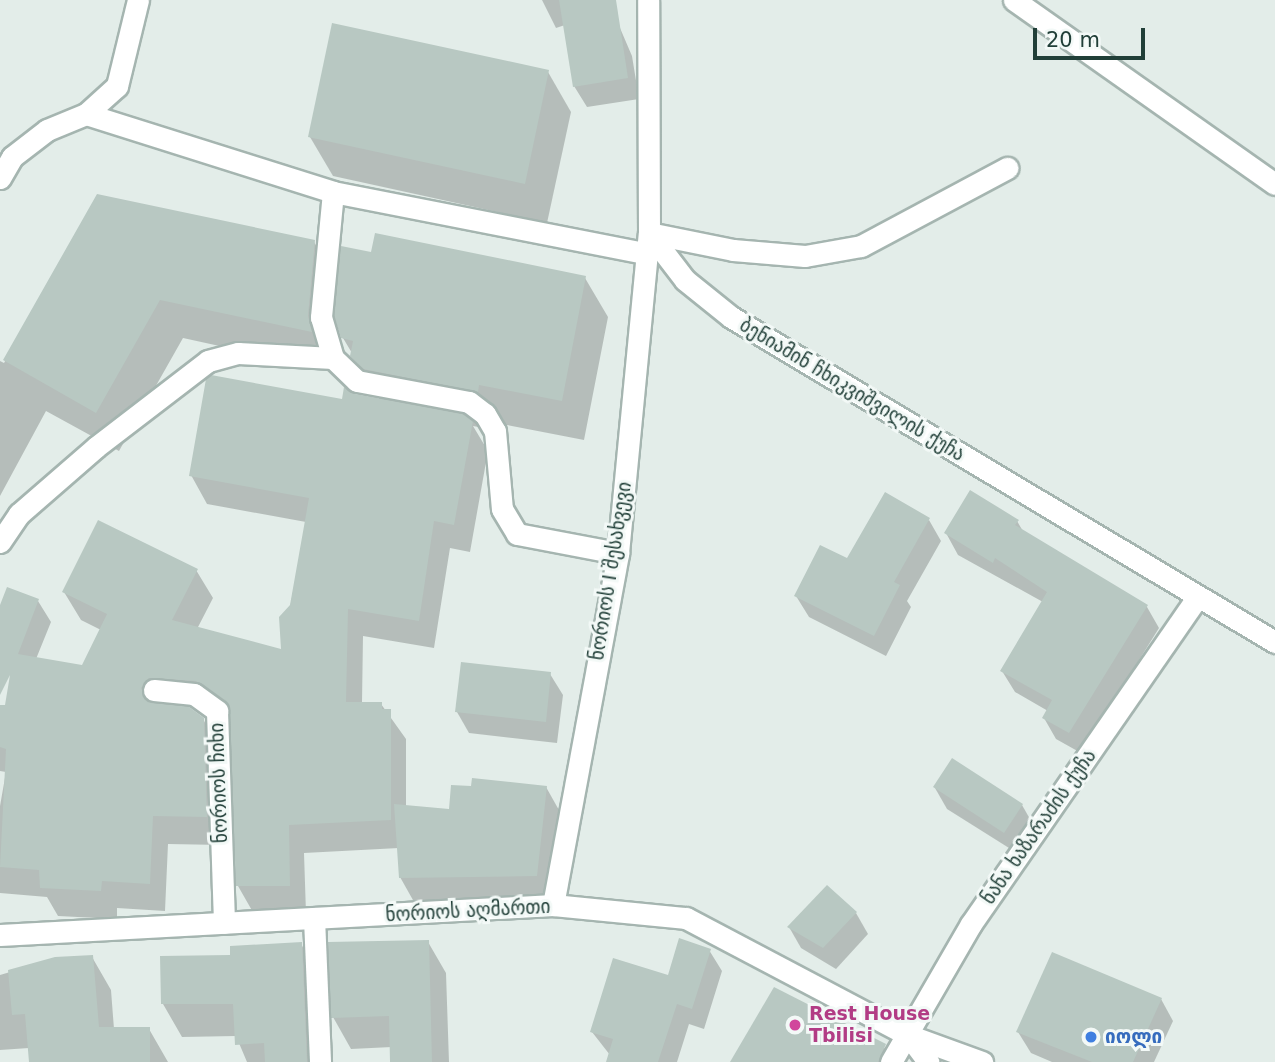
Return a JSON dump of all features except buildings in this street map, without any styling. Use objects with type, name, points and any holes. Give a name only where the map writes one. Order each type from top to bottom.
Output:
[{"type":"street","points":[[0,178],[12,157],[47,130],[86,114],[117,86],[138,0]]},
{"type":"street","points":[[648,0],[649,243]]},
{"type":"street","points":[[1014,0],[1275,184]]},
{"type":"street","points":[[86,114],[334,192],[649,243],[805,256],[860,246],[1007,168]]},
{"type":"street","points":[[334,192],[321,317],[333,358],[357,381],[469,402],[485,414],[495,431],[502,509],[517,534],[618,553]]},
{"type":"street","name":"ნორიოს I შესახვევი","points":[[553,905],[618,553],[649,243]]},
{"type":"street","name":"ბენიამინ ჩხიკვიშვილის ქუჩა","points":[[649,243],[685,280],[731,317],[1197,598],[1275,642]]},
{"type":"street","points":[[0,542],[19,514],[96,447],[208,361],[238,353],[333,358]]},
{"type":"street","name":"ნანა ხაზარაძის ქუჩა","points":[[891,1062],[971,925],[1197,598]]},
{"type":"street","name":"ნორიოს ჩიხი","points":[[153,690],[194,694],[217,711],[224,923]]},
{"type":"street","name":"ნორიოს აღმართი","points":[[0,935],[553,905],[687,918],[908,1035],[982,1062]]},
{"type":"street","points":[[314,918],[320,1062]]},
{"type":"street","name":"ნორიოს აღმართი","points":[[908,1035],[928,1062]]},
{"type":"place","name":"Rest House Tbilisi","points":[[795,1025]]},
{"type":"place","name":"იოლი","points":[[1091,1037]]}]
